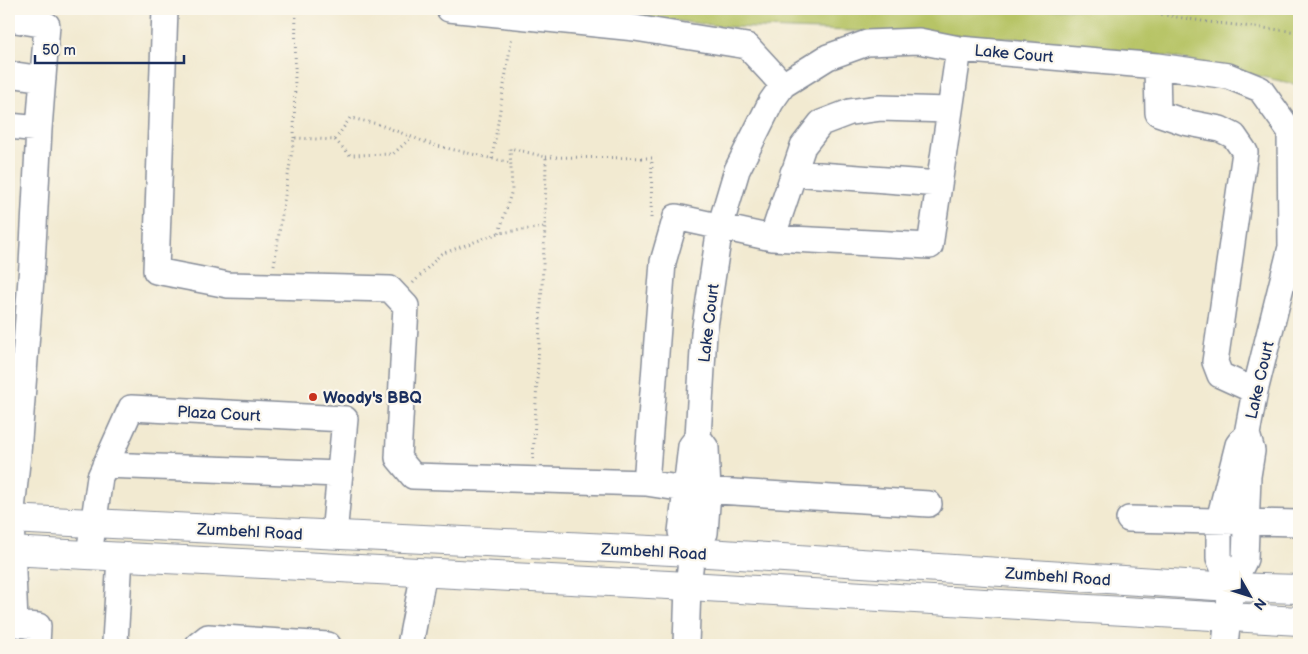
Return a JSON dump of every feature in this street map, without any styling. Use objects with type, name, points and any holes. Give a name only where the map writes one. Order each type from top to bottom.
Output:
[{"type":"main road","name":"Zumbehl Road","points":[[10,519],[692,552],[1231,587],[1299,589]]},
{"type":"main road","name":"Zumbehl Road","points":[[11,551],[1168,612],[1228,618],[1299,621]]},
{"type":"street","points":[[165,9],[156,271],[228,285],[390,289],[406,306],[398,458],[413,476],[646,483],[697,490],[929,504]]},
{"type":"street","points":[[449,9],[634,28],[747,46],[783,85]]},
{"type":"street","points":[[9,19],[47,25],[39,130],[18,314],[10,519],[12,624],[38,626],[37,645]]},
{"type":"street","name":"Lake Court","points":[[686,645],[688,586],[692,552],[705,533],[697,490],[706,448],[698,437],[704,334],[720,227],[737,170],[771,102],[783,85],[828,57],[867,44],[919,41],[959,49],[1157,66],[1228,76],[1260,89],[1295,128],[1291,247],[1255,391],[1247,434],[1252,450],[1248,476],[1245,559],[1231,587],[1225,645]]},
{"type":"street","points":[[646,483],[663,262],[676,217],[772,238],[930,246],[959,49]]},
{"type":"street","points":[[1157,66],[1158,113],[1184,122],[1220,129],[1234,136],[1245,152],[1215,362],[1220,375],[1255,391]]},
{"type":"street","points":[[9,74],[43,79]]},
{"type":"street","points":[[772,238],[803,146],[821,123],[850,112],[880,108],[949,110]]},
{"type":"street","points":[[9,126],[39,130]]},
{"type":"street","points":[[793,172],[939,184]]},
{"type":"street","name":"Plaza Court","points":[[89,555],[100,477],[132,408],[345,419],[334,535]]},
{"type":"street","name":"Lake Court","points":[[1231,587],[1218,558],[1219,520],[1238,445],[1247,434]]},
{"type":"street","points":[[105,466],[339,474]]},
{"type":"street","points":[[1129,519],[1299,523]]},
{"type":"street","points":[[118,645],[115,642],[120,557]]},
{"type":"street","points":[[410,645],[424,572]]},
{"type":"street","points":[[198,645],[208,637],[328,645]]},
{"type":"path","points":[[271,286],[294,138],[296,9]]},
{"type":"path","points":[[1127,9],[1208,22],[1299,32]]},
{"type":"path","points":[[492,159],[515,16]]},
{"type":"path","points":[[335,140],[350,118],[378,124],[433,145],[511,163]]},
{"type":"path","points":[[294,138],[335,140],[350,155],[393,154],[412,137]]},
{"type":"path","points":[[499,233],[512,190],[510,148],[546,157],[652,158],[651,222],[675,222]]},
{"type":"path","points":[[532,480],[545,227],[546,157]]},
{"type":"path","points":[[398,298],[441,254],[499,233],[545,227]]},
{"type":"green space","points":[[572,9],[1299,9],[1299,85],[1172,57],[1026,39],[729,27]]},
{"type":"place","name":"Woody's BBQ","points":[[313,397]]}]
